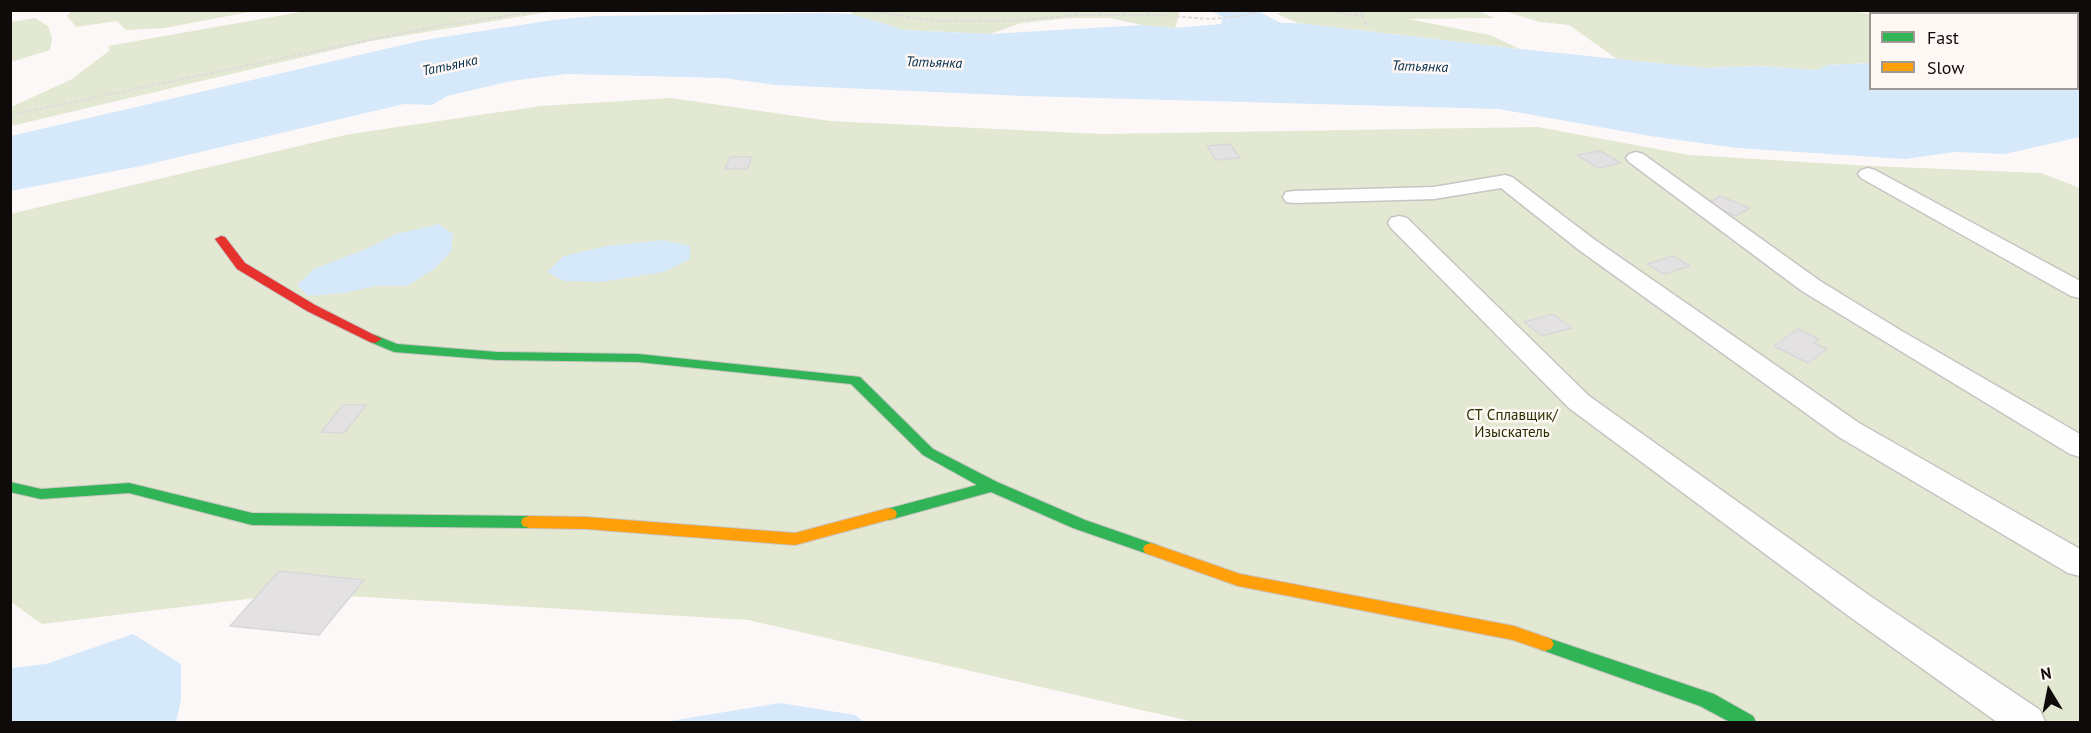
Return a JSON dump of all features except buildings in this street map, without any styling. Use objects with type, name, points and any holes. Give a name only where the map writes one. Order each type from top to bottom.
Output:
[{"type":"street","points":[[1636,158],[1811,286],[1891,336],[2080,447]]},
{"type":"street","points":[[1868,174],[2080,291]]},
{"type":"street","points":[[1294,197],[1434,193],[1505,181],[1587,245],[1849,430],[2080,564]]},
{"type":"street","points":[[1399,223],[1579,402],[1858,605],[2026,723]]},
{"type":"street","points":[[221,239],[241,266],[311,308],[394,348],[497,356],[638,358],[855,380],[928,452],[992,486],[1079,524],[1238,580],[1514,633],[1707,700],[1746,723]]},
{"type":"street","points":[[10,487],[41,494],[129,488],[252,519],[586,523],[795,539],[992,486]]},
{"type":"path","points":[[10,115],[432,27],[544,10]]},
{"type":"path","points":[[865,10],[935,21],[1008,21],[1082,15],[1158,15],[1211,19],[1242,16],[1262,10]]},
{"type":"path","points":[[1318,10],[1363,16]]},
{"type":"path","points":[[1361,10],[1367,27]]},
{"type":"green space","points":[[853,10],[1180,11],[1175,28],[1142,25],[1110,18],[1071,18],[1021,23],[990,34],[904,30],[852,14]]},
{"type":"green space","points":[[1284,10],[1478,11],[1495,18],[1408,19],[1490,35],[1520,49],[1298,23],[1277,14]]},
{"type":"green space","points":[[71,11],[255,11],[164,28],[126,30],[117,21],[76,27],[67,16]]},
{"type":"green space","points":[[306,11],[598,11],[549,12],[371,41],[11,126],[11,107],[72,79],[110,50],[108,46]]},
{"type":"green space","points":[[1504,11],[1852,11],[1869,14],[1869,63],[1828,65],[1817,70],[1759,66],[1706,68],[1617,59],[1569,25],[1540,22]]},
{"type":"green space","points":[[1918,11],[2056,11],[2052,12]]},
{"type":"green space","points":[[35,18],[48,26],[52,38],[50,50],[11,62],[11,22]]},
{"type":"green space","name":"СТ Сплавщик/ Изыскатель","points":[[671,98],[830,121],[1101,134],[1538,127],[1689,155],[2041,173],[2080,188],[2080,722],[1194,722],[748,620],[297,593],[42,624],[11,602],[10,214],[350,134],[541,106]]},
{"type":"water","name":"Татьянка","points":[[1211,11],[1258,11],[1281,23],[1706,68],[1759,66],[1817,70],[1828,65],[1869,63],[1869,90],[2079,90],[2079,12],[2050,12],[2080,11],[2080,137],[2005,154],[1955,152],[1905,159],[1737,148],[1650,136],[1499,109],[1024,96],[776,85],[723,78],[567,74],[511,81],[447,96],[432,105],[404,104],[141,166],[11,191],[11,136],[424,40],[553,20],[595,16],[824,13],[852,14],[904,30],[990,34],[1142,25],[1175,28],[1221,24],[1223,17]]},
{"type":"water","points":[[439,224],[453,234],[451,252],[434,269],[407,286],[375,286],[344,293],[308,296],[297,285],[314,269],[366,249],[396,234]]},
{"type":"water","points":[[663,240],[690,246],[690,259],[664,272],[601,282],[564,281],[547,272],[564,256],[606,246]]},
{"type":"water","points":[[133,634],[181,664],[181,700],[176,722],[11,722],[11,668],[46,664]]},
{"type":"water","points":[[780,703],[855,715],[864,722],[664,722]]},
{"type":"traffic: fast","points":[[375,339],[394,348],[497,356],[638,358],[855,380],[928,452],[992,486],[1079,524],[1151,549]]},
{"type":"traffic: fast","points":[[889,514],[992,486]]},
{"type":"traffic: fast","points":[[10,487],[41,494],[129,488],[252,519],[529,522]]},
{"type":"traffic: fast","points":[[1545,644],[1707,700],[1746,722]]},
{"type":"traffic: slow","points":[[529,522],[586,523],[795,539],[889,514]]},
{"type":"traffic: slow","points":[[1151,549],[1238,580],[1514,633],[1545,644]]},
{"type":"traffic: jam","points":[[221,239],[241,266],[311,308],[375,339]]}]
